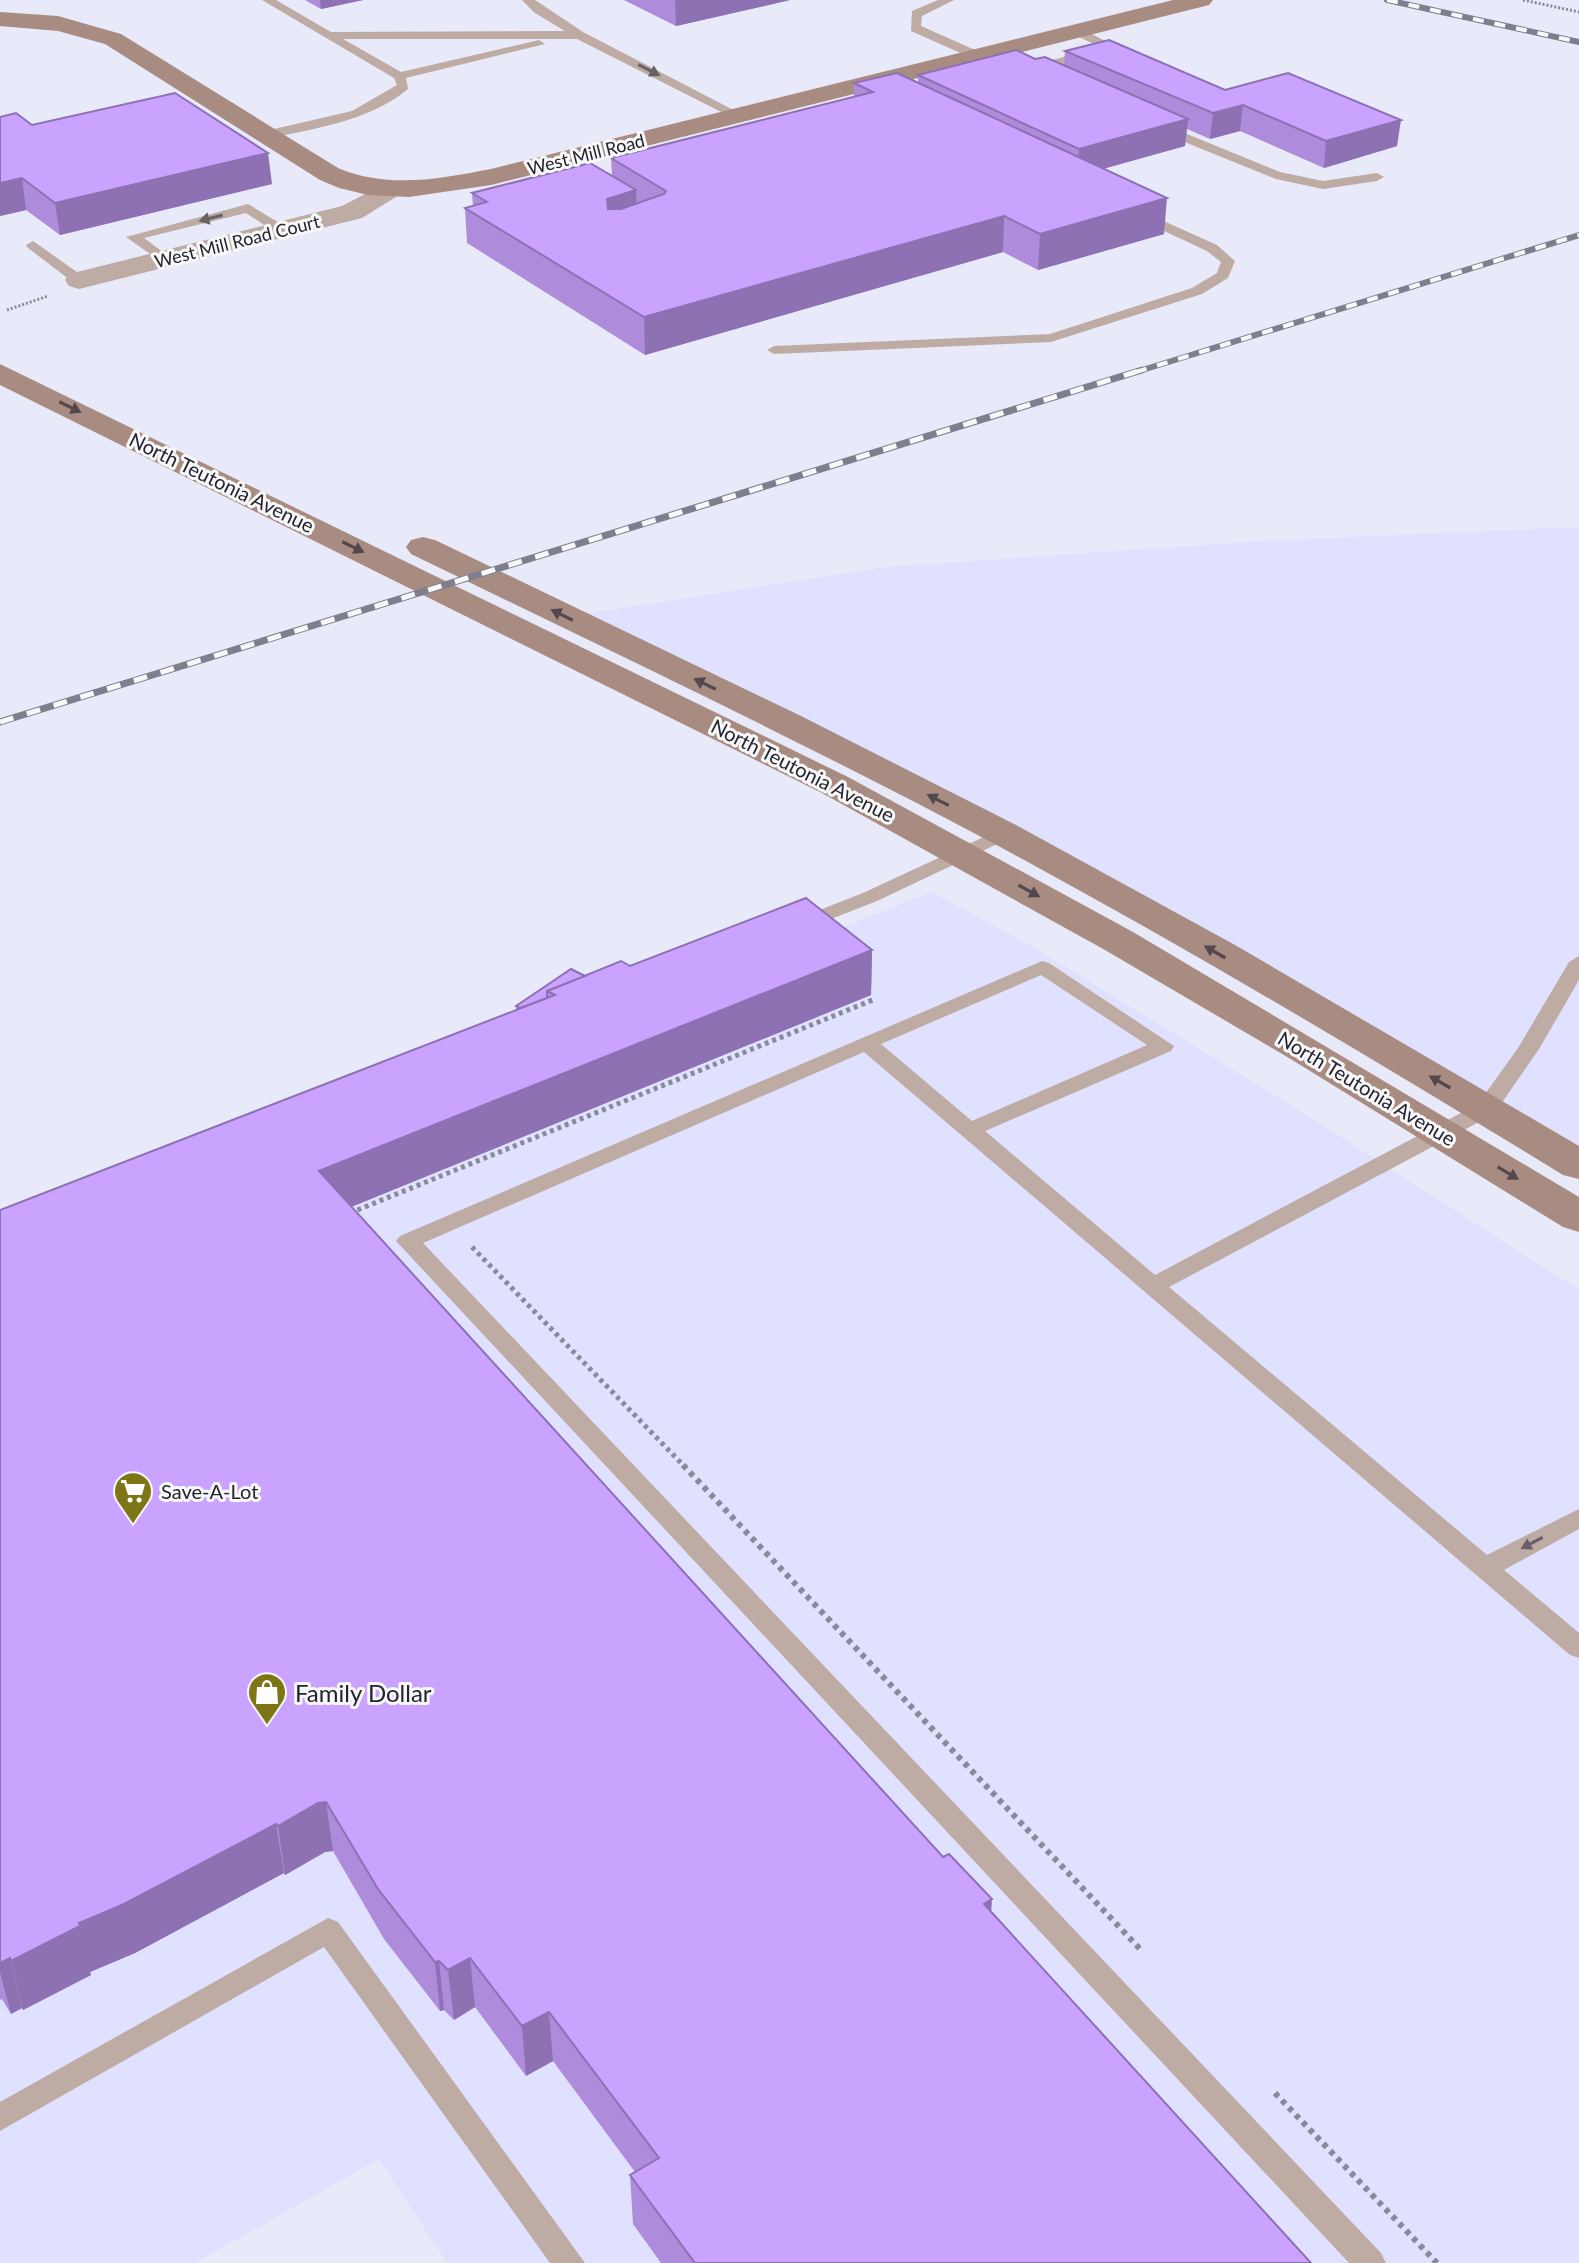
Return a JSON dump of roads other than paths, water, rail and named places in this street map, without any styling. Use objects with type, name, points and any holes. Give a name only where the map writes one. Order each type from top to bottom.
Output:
[{"type":"main road","name":"West Mill Road","points":[[0,19],[91,29],[113,39],[343,181],[366,188],[390,189],[452,185],[554,168],[739,116],[1005,61],[1077,31],[1201,0]]},
{"type":"main road","name":"North Teutonia Avenue","points":[[37,359],[323,498]]},
{"type":"main road","name":"North Teutonia Avenue","points":[[0,373],[835,785],[961,853],[1304,1049],[1579,1217]]},
{"type":"main road","name":"North Teutonia Avenue","points":[[394,533],[1003,834],[1173,927],[1579,1165]]},
{"type":"street","name":"West Mill Road Court","points":[[79,280],[352,212],[390,189]]},
{"type":"lane","points":[[266,135],[363,112],[388,101],[404,86],[399,76],[268,0]]},
{"type":"lane","points":[[528,0],[539,11],[579,35],[739,116]]},
{"type":"lane","points":[[948,0],[916,14],[915,28],[1050,79]]},
{"type":"lane","points":[[1005,61],[1106,49],[1108,46],[1077,31]]},
{"type":"lane","points":[[329,35],[579,35]]},
{"type":"lane","points":[[399,76],[579,35]]},
{"type":"lane","points":[[1143,120],[1276,175],[1323,185],[1377,177]]},
{"type":"lane","points":[[774,350],[1051,338],[1197,291],[1223,275],[1228,261],[1212,248],[1126,207]]},
{"type":"lane","points":[[163,259],[133,237],[248,208],[281,230]]},
{"type":"lane","points":[[33,245],[79,280]]},
{"type":"lane","points":[[782,932],[870,897],[1003,834]]},
{"type":"lane","points":[[1153,1286],[1486,1109],[1528,1049],[1579,962]]},
{"type":"lane","points":[[969,1130],[1163,1046],[1042,967],[408,1241],[1370,2263]]},
{"type":"lane","points":[[866,1042],[1576,1642]]},
{"type":"lane","points":[[1485,1568],[1579,1518]]},
{"type":"lane","points":[[0,2118],[328,1930],[569,2263]]},
{"type":"railway","points":[[1387,0],[1579,42]]},
{"type":"railway","points":[[1136,372],[1579,235]]},
{"type":"railway","points":[[0,722],[1142,370]]},
{"type":"place","name":"Save-A-Lot","points":[[133,1525]]},
{"type":"place","name":"Family Dollar","points":[[267,1726]]}]
